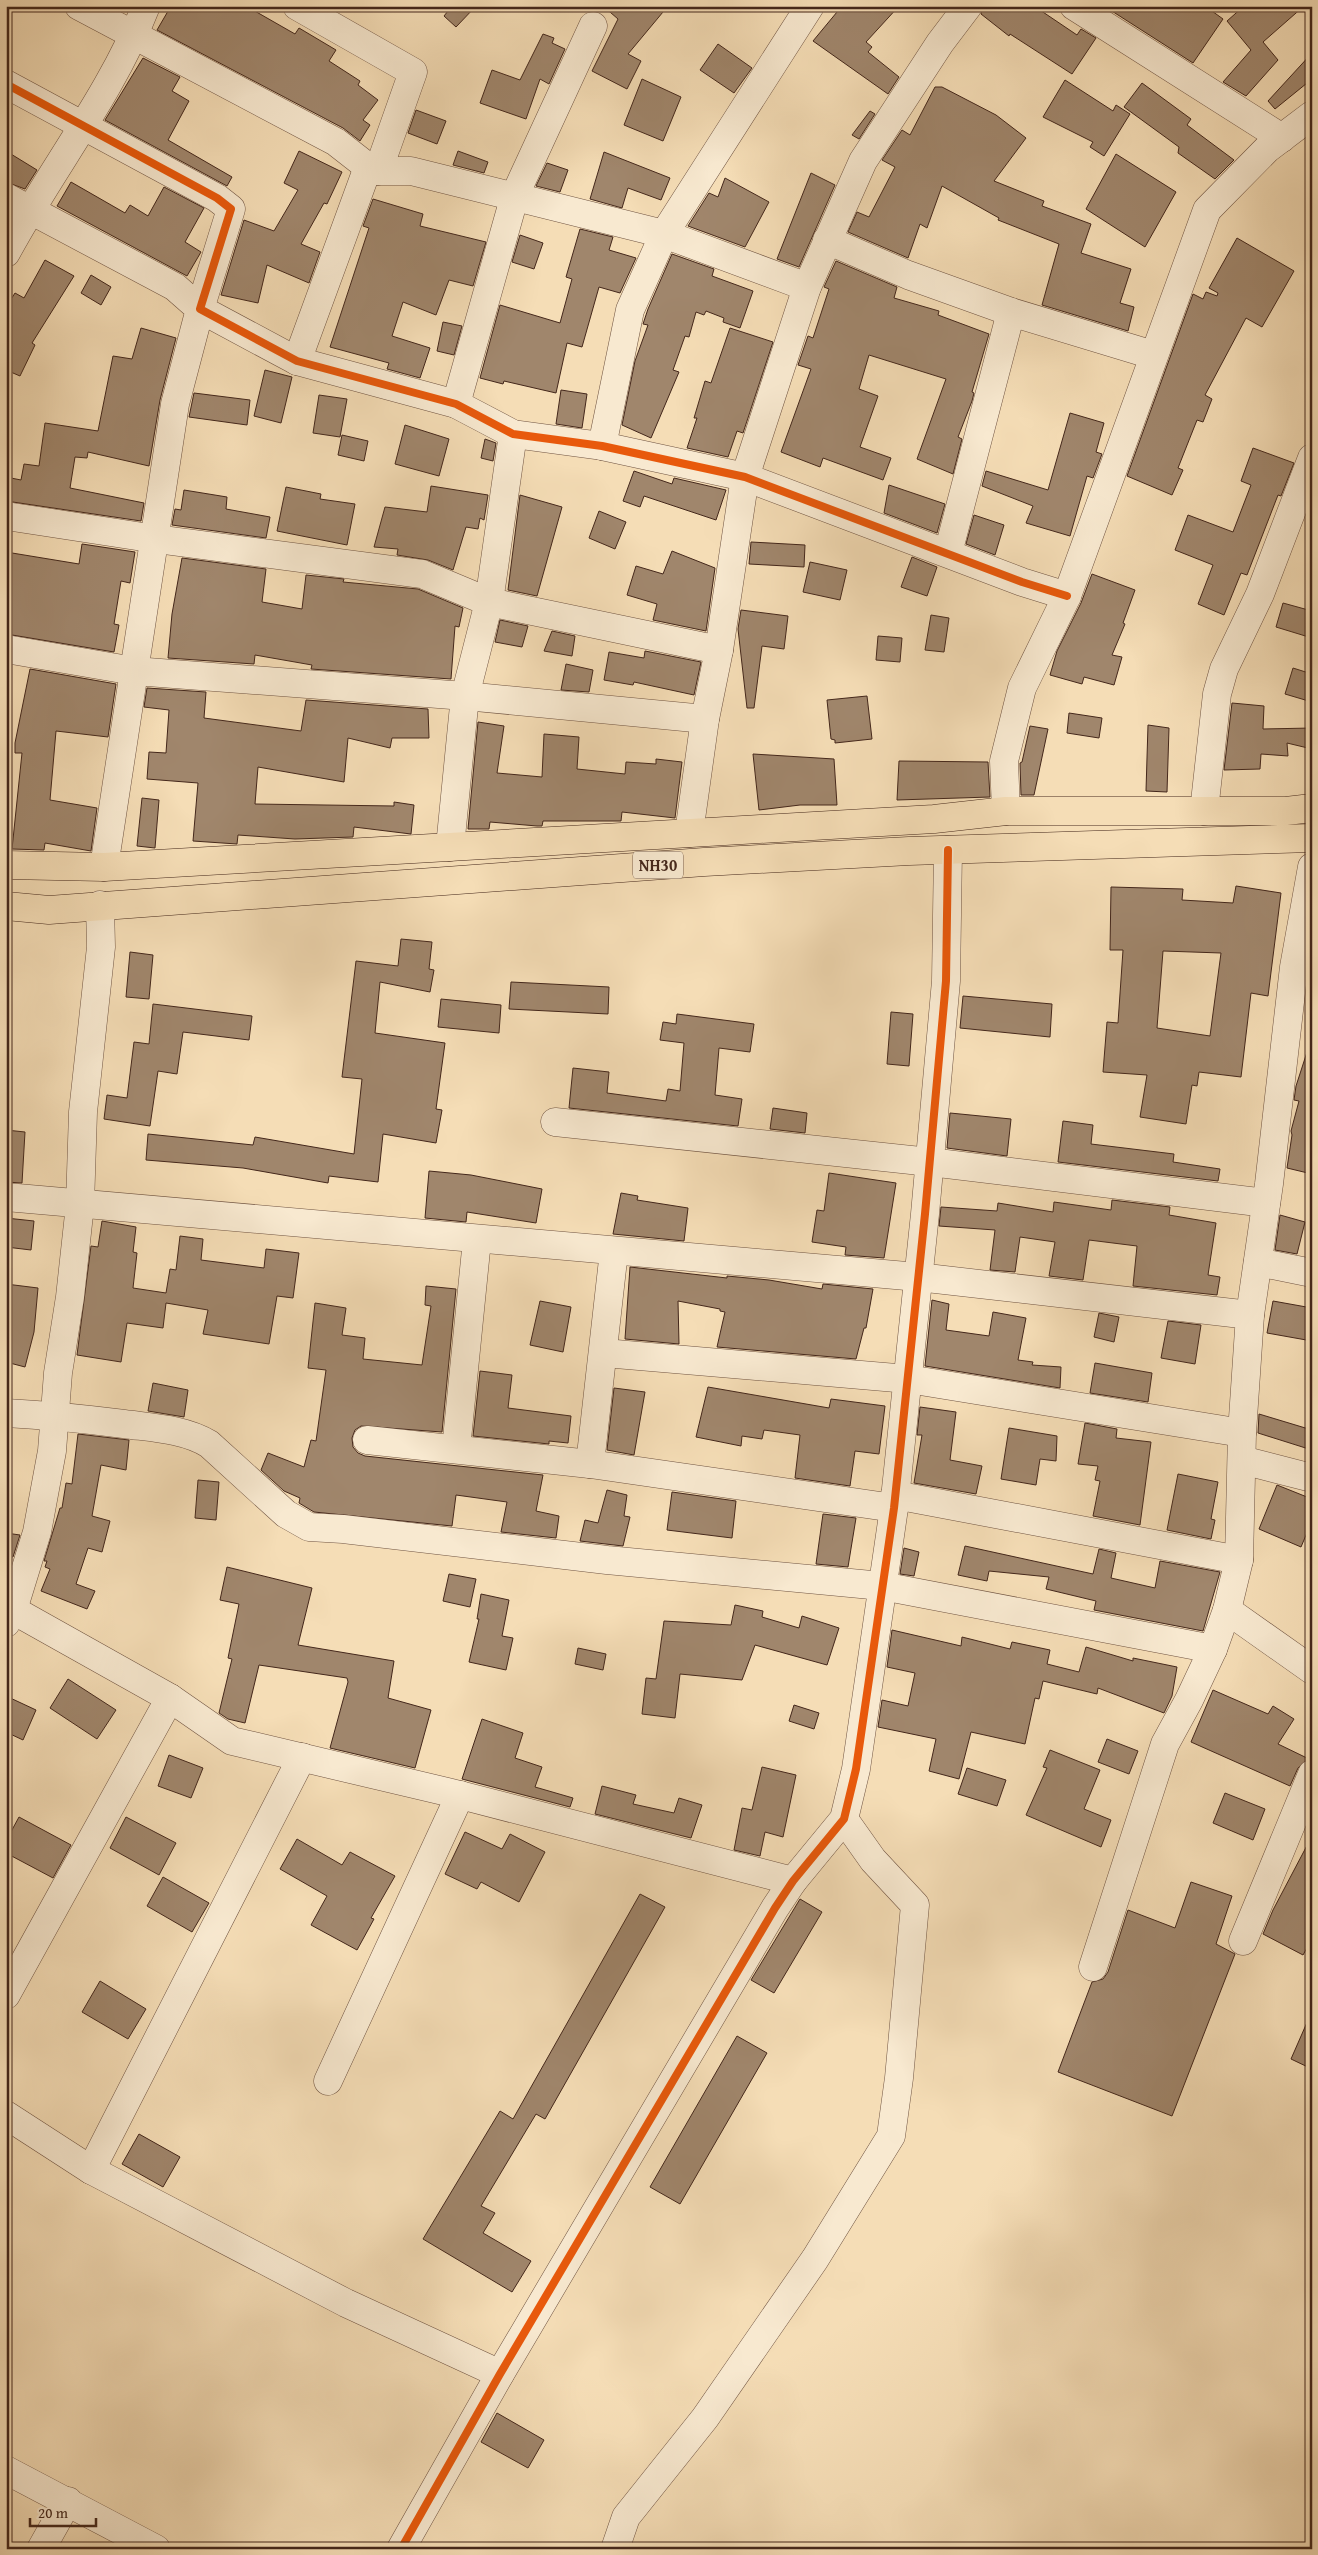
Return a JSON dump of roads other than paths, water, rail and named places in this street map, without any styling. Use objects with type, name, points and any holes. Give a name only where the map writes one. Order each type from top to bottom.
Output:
[{"type":"highway","name":"NH30","points":[[6,865],[104,867],[934,819],[1006,811],[1286,811],[1312,808]]},
{"type":"highway","name":"NH30","points":[[6,906],[49,910],[694,863],[948,850],[1312,838]]},
{"type":"street","points":[[79,6],[336,142],[373,169],[411,171],[664,234],[807,287]]},
{"type":"street","points":[[6,253],[17,204],[84,127],[134,36],[146,6]]},
{"type":"street","points":[[602,446],[630,310],[664,234],[810,6]]},
{"type":"street","points":[[689,833],[705,719],[719,650],[745,477],[807,287],[863,161],[940,43],[968,6]]},
{"type":"street","points":[[1074,6],[1282,138]]},
{"type":"street","points":[[297,361],[413,72],[303,8]]},
{"type":"street","points":[[456,404],[515,196],[593,26]]},
{"type":"street","points":[[6,84],[217,198],[231,209],[200,309],[175,404],[156,539],[104,867]]},
{"type":"street","points":[[1006,811],[1004,761],[1022,688],[1067,596],[1152,355],[1207,210],[1268,149],[1312,115]]},
{"type":"street","points":[[17,204],[175,287],[200,309],[297,361],[456,404],[513,434],[602,446],[745,477],[1022,582],[1067,596]]},
{"type":"street","points":[[827,240],[908,275],[1011,312],[1152,355]]},
{"type":"street","points":[[948,553],[1011,312]]},
{"type":"street","points":[[450,847],[465,696],[489,602],[513,434]]},
{"type":"street","points":[[1204,811],[1218,694],[1224,669],[1260,594],[1312,458]]},
{"type":"street","points":[[6,516],[156,539],[422,574],[489,602],[719,650]]},
{"type":"street","points":[[6,649],[134,671],[465,696],[705,719]]},
{"type":"street","points":[[401,2549],[500,2374],[601,2206],[721,1998],[793,1881],[844,1819],[856,1769],[894,1501],[908,1379],[946,981],[948,850]]},
{"type":"street","points":[[1093,1967],[1165,1744],[1189,1700],[1213,1649],[1227,1610],[1239,1560],[1242,1446],[1250,1315],[1266,1203],[1294,967],[1312,867]]},
{"type":"street","points":[[100,905],[101,947],[83,1112],[80,1205],[70,1297],[58,1373],[47,1488],[37,1532],[10,1616],[170,1698],[232,1741],[460,1795],[793,1881]]},
{"type":"street","points":[[555,1122],[930,1162],[1266,1203]]},
{"type":"street","points":[[6,1197],[477,1240],[918,1277],[1250,1315]]},
{"type":"street","points":[[456,1449],[477,1240]]},
{"type":"street","points":[[590,1464],[614,1252]]},
{"type":"street","points":[[1258,1262],[1312,1273]]},
{"type":"street","points":[[604,1353],[908,1379],[1242,1446],[1312,1478]]},
{"type":"street","points":[[6,1414],[54,1416],[167,1430],[197,1437],[209,1444],[286,1514],[309,1527],[343,1529],[607,1560],[882,1586],[1213,1649]]},
{"type":"street","points":[[367,1440],[590,1464],[894,1501],[1239,1560]]},
{"type":"street","points":[[1227,1610],[1312,1670]]},
{"type":"street","points":[[6,1995],[170,1698]]},
{"type":"street","points":[[91,2170],[302,1757]]},
{"type":"street","points":[[1243,1941],[1312,1774]]},
{"type":"street","points":[[328,2082],[460,1795]]},
{"type":"street","points":[[615,2549],[626,2518],[705,2418],[815,2259],[891,2136],[899,2078],[915,1905],[874,1860],[844,1819]]},
{"type":"street","points":[[6,2115],[91,2170],[346,2303],[500,2374]]},
{"type":"street","points":[[6,2470],[156,2549]]},
{"type":"street","points":[[41,2549],[68,2501]]}]
